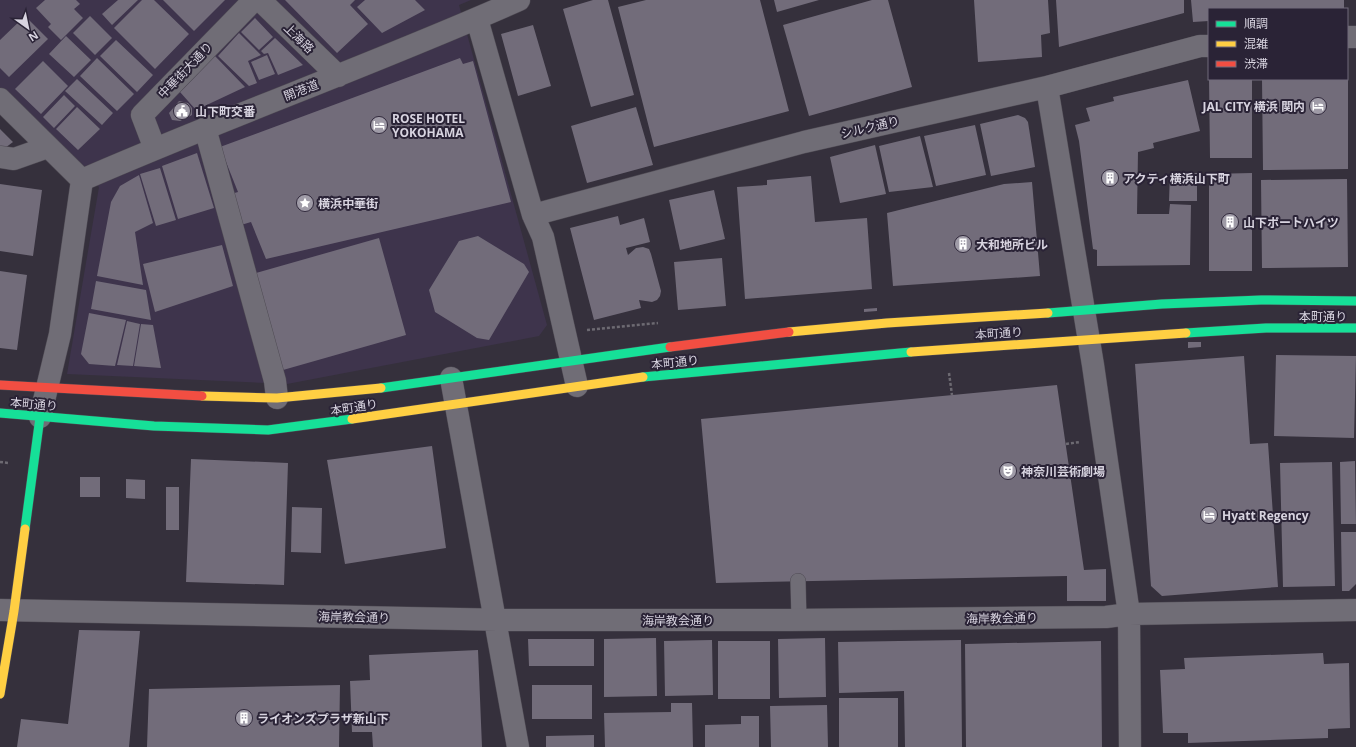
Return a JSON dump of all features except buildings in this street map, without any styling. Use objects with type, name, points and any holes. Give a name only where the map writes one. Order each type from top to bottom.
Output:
[{"type":"street","name":"中華街大通り","points":[[155,149],[142,114],[254,0]]},
{"type":"street","name":"上海路","points":[[260,0],[338,76]]},
{"type":"street","name":"開港道","points":[[82,180],[205,128],[338,76],[477,19],[519,0]]},
{"type":"street","points":[[477,19],[533,215],[543,237],[577,386]]},
{"type":"street","name":"シルク通り","points":[[533,215],[804,142],[1047,87],[1208,46]]},
{"type":"street","points":[[1047,87],[1089,339],[1128,614],[1130,747]]},
{"type":"street","points":[[0,99],[82,180],[60,334],[40,417],[7,610],[0,694]]},
{"type":"street","points":[[205,128],[275,381],[277,398]]},
{"type":"street","points":[[0,157],[14,159],[48,147]]},
{"type":"street","name":"本町通り","points":[[0,384],[160,395],[277,398],[332,394],[570,360],[770,334],[887,323],[1162,304],[1246,300],[1356,301]]},
{"type":"street","name":"本町通り","points":[[0,414],[154,426],[268,430],[336,422],[666,374],[831,359],[1089,339],[1266,328],[1356,328]]},
{"type":"street","points":[[451,378],[518,747]]},
{"type":"street","name":"海岸教会通り","points":[[7,610],[495,620],[799,620],[1106,617],[1128,614],[1356,610]]},
{"type":"lane","points":[[798,581],[799,620]]},
{"type":"path","points":[[949,372],[952,395]]},
{"type":"path","points":[[0,462],[15,463]]},
{"type":"shaded area","name":"横浜中華街","points":[[0,0],[471,0],[459,5],[547,325],[539,336],[287,384],[67,374],[99,187],[0,87]]},
{"type":"traffic: fast","points":[[1048,313],[1162,304],[1261,300],[1356,301]]},
{"type":"traffic: fast","points":[[1186,333],[1266,328],[1356,328]]},
{"type":"traffic: fast","points":[[381,388],[670,347]]},
{"type":"traffic: fast","points":[[643,377],[911,352]]},
{"type":"traffic: fast","points":[[0,413],[154,426],[268,430],[352,419]]},
{"type":"traffic: fast","points":[[25,529],[40,417]]},
{"type":"traffic: slow","points":[[789,332],[887,323],[1048,313]]},
{"type":"traffic: slow","points":[[911,352],[1186,333]]},
{"type":"traffic: slow","points":[[352,419],[643,377]]},
{"type":"traffic: slow","points":[[202,396],[277,398],[381,388]]},
{"type":"traffic: slow","points":[[0,694],[14,611],[25,529]]},
{"type":"traffic: jam","points":[[670,347],[789,332]]},
{"type":"traffic: jam","points":[[0,385],[202,396]]},
{"type":"place","name":"JAL CITY 横浜 関内","points":[[1318,106]]},
{"type":"place","name":"山下町交番","points":[[182,111]]},
{"type":"place","name":"ROSE HOTEL YOKOHAMA","points":[[379,125]]},
{"type":"place","name":"アクティ横浜山下町","points":[[1110,178]]},
{"type":"place","name":"横浜中華街","points":[[305,203]]},
{"type":"place","name":"山下ポートハイツ","points":[[1230,222]]},
{"type":"place","name":"大和地所ビル","points":[[963,244]]},
{"type":"place","name":"神奈川芸術劇場","points":[[1008,471]]},
{"type":"place","name":"Hyatt Regency","points":[[1209,515]]},
{"type":"place","name":"ライオンズプラザ新山下","points":[[244,718]]}]
